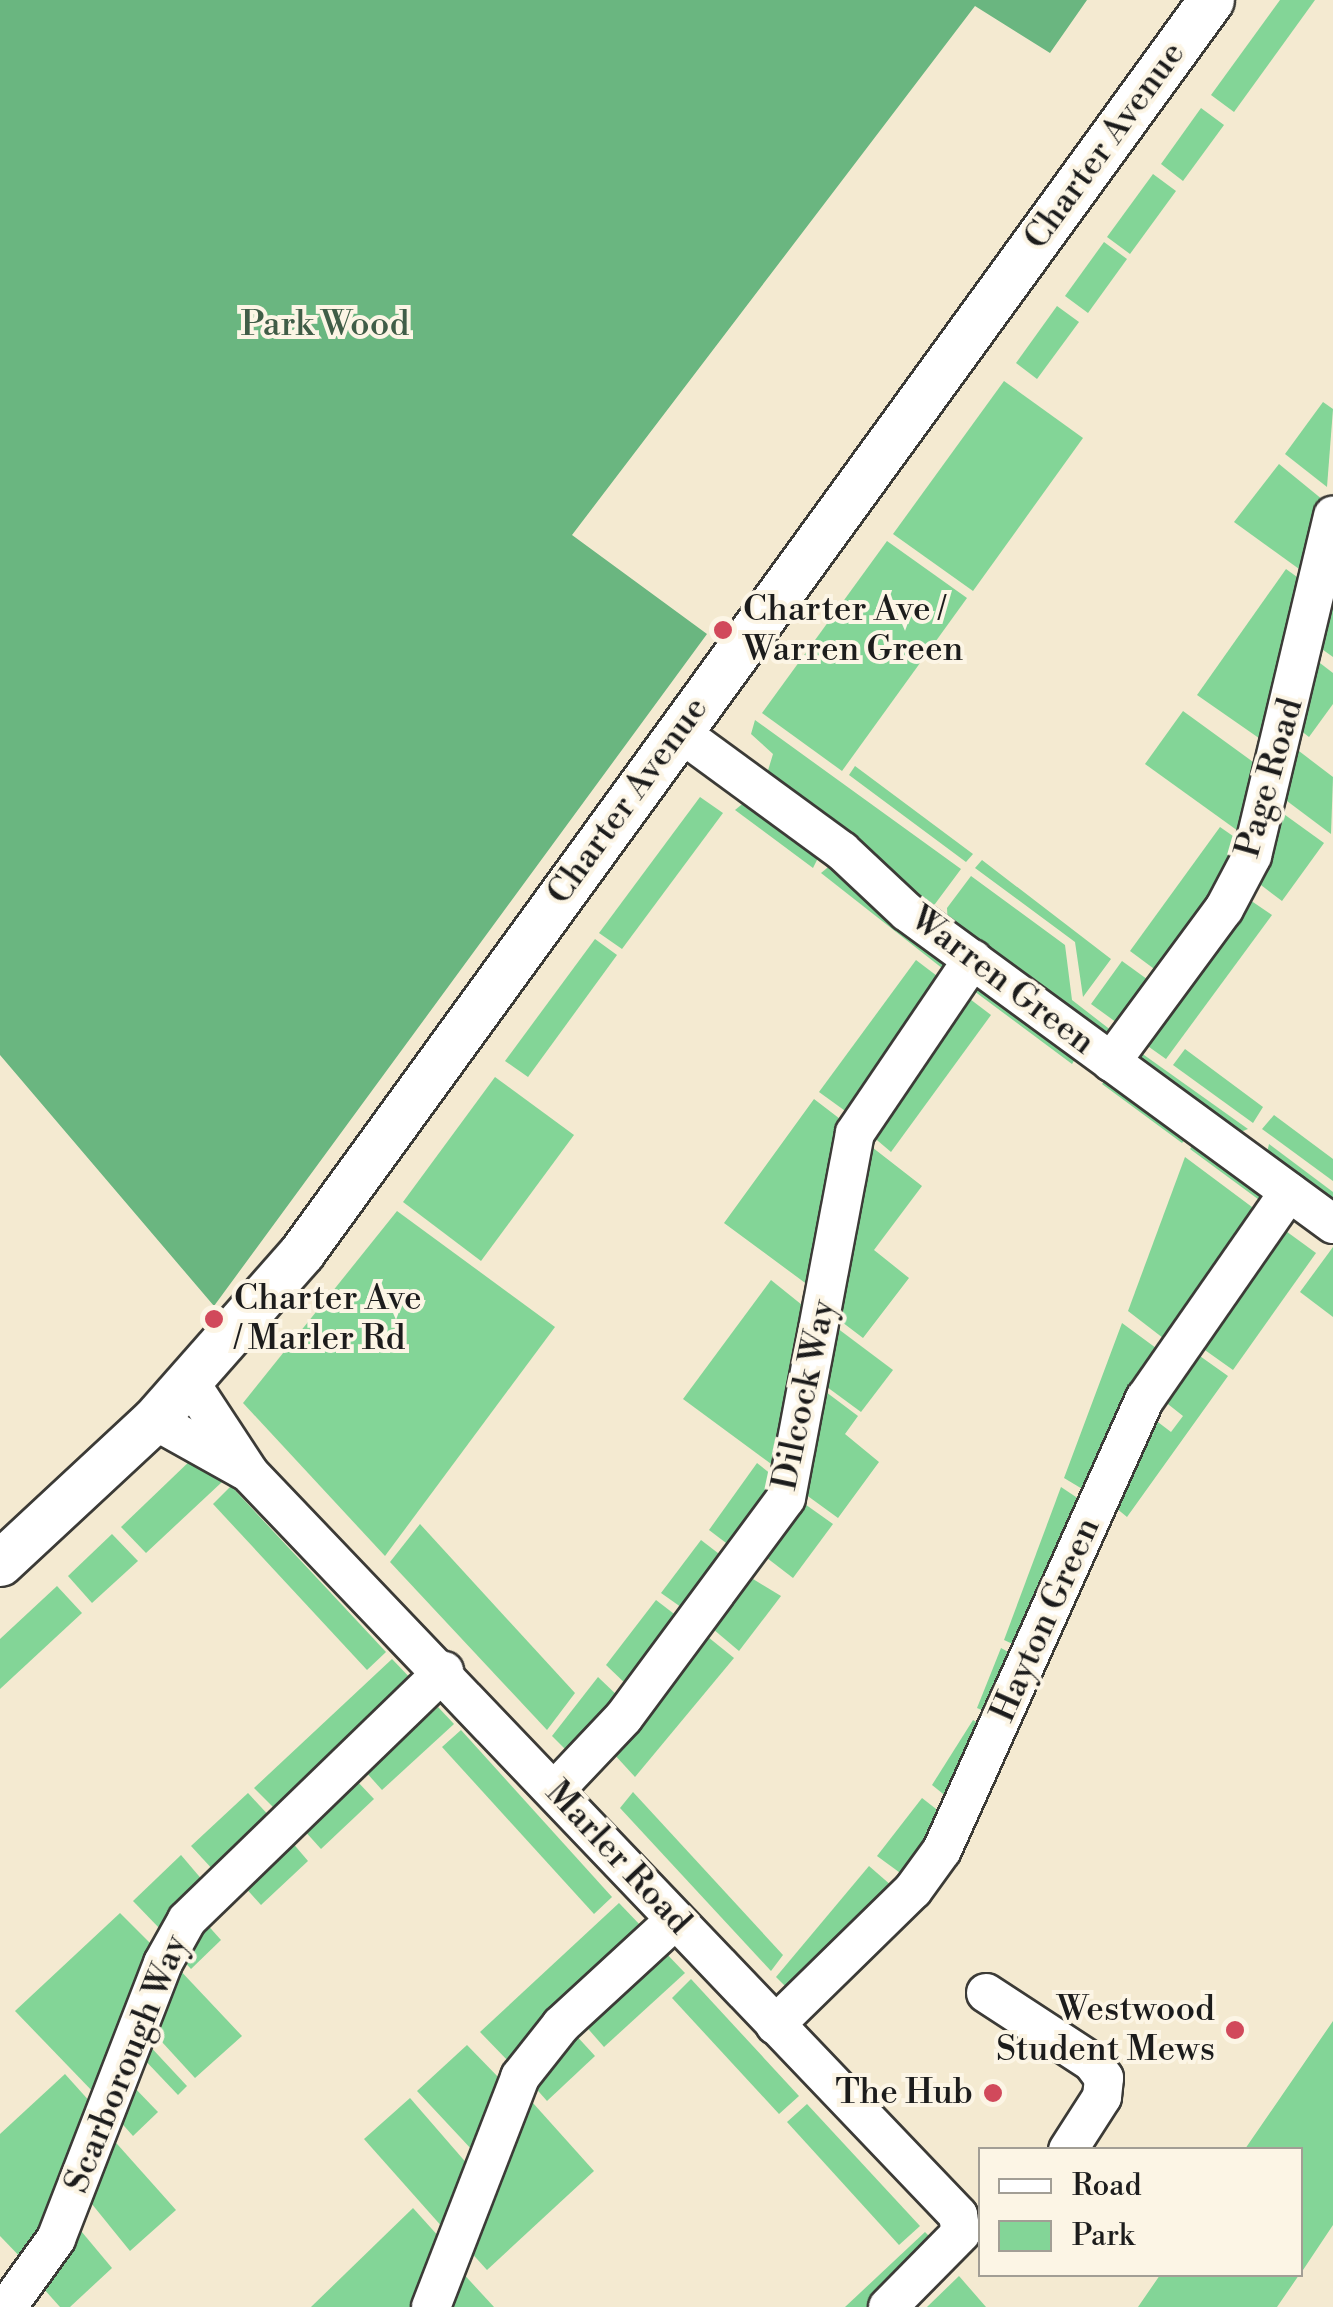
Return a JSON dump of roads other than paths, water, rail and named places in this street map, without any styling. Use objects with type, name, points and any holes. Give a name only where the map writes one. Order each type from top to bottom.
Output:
[{"type":"street","name":"Charter Avenue","points":[[0,1563],[154,1420],[302,1252],[1211,0]]},
{"type":"street","name":"Page Road","points":[[1111,1062],[1224,908],[1252,856],[1333,515]]},
{"type":"street","name":"Warren Green","points":[[678,732],[842,851],[908,912],[1333,1224]]},
{"type":"street","name":"Dilcock Way","points":[[555,1790],[624,1717],[786,1498],[855,1133],[973,959]]},
{"type":"street","name":"Hayton Green","points":[[775,2025],[914,1890],[942,1850],[1145,1400],[1289,1192]]},
{"type":"street","name":"Marler Road","points":[[189,1381],[250,1474],[444,1671],[675,1920],[958,2215],[971,2234]]},
{"type":"street","name":"Marler Road","points":[[154,1420],[250,1474]]},
{"type":"street","name":"Scarborough Way","points":[[7,2307],[56,2239],[162,1963],[187,1920],[444,1671]]},
{"type":"street","points":[[431,2307],[520,2077],[561,2025],[675,1920]]},
{"type":"street","points":[[986,1993],[1092,2062],[1104,2078],[1102,2098],[1070,2147]]},
{"type":"street","points":[[888,2307],[971,2234]]},
{"type":"place","name":"Charter Ave / Warren Green","points":[[723,630]]},
{"type":"place","name":"Charter Ave / Marler Rd","points":[[214,1319]]},
{"type":"place","name":"Westwood Student Mews","points":[[1235,2030]]},
{"type":"place","name":"The Hub","points":[[993,2093]]},
{"type":"park label","name":"Park Wood","points":[[325,325]]}]
